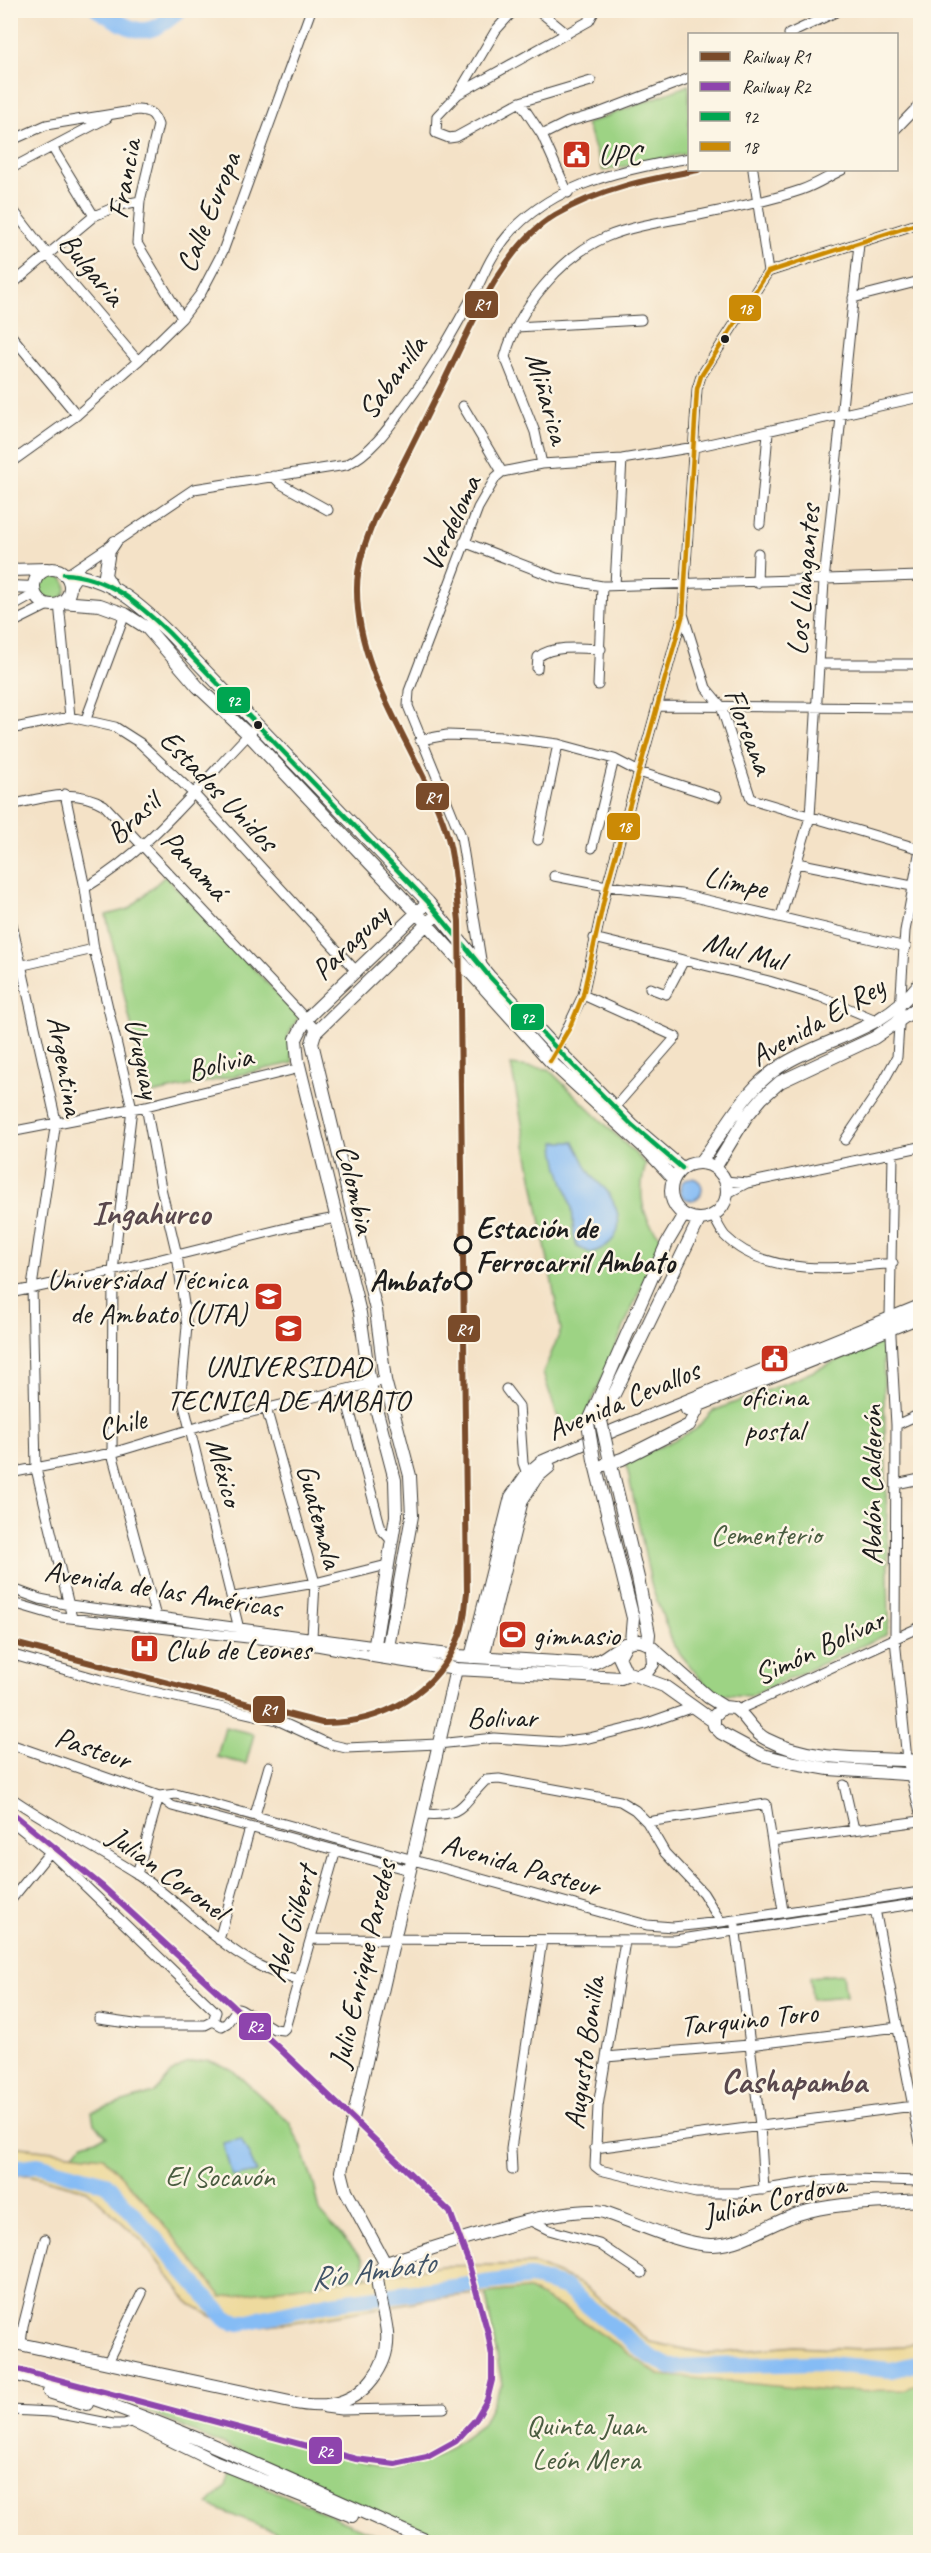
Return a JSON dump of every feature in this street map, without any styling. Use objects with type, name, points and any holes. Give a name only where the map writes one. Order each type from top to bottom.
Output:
[{"type":"main road","points":[[112,587],[105,575],[109,551],[115,542]]},
{"type":"main road","points":[[35,591],[37,577],[51,569]]},
{"type":"main road","points":[[10,570],[51,569],[112,587],[140,605],[428,902],[478,962],[558,1050],[614,1108],[682,1168]]},
{"type":"main road","points":[[57,603],[69,589],[70,575]]},
{"type":"main road","points":[[10,587],[35,591],[44,603],[100,605],[125,614],[147,628],[198,687],[248,734],[417,913],[550,1061],[646,1149],[673,1178]]},
{"type":"main road","name":"Paraguay","points":[[306,1019],[428,902]]},
{"type":"main road","name":"Paraguay","points":[[317,1031],[439,915]]},
{"type":"main road","name":"Avenida El Rey","points":[[700,1163],[751,1088],[788,1061],[878,1021],[901,1005],[921,983]]},
{"type":"main road","name":"Avenida El Rey","points":[[715,1168],[746,1117],[762,1098],[780,1083],[874,1038],[901,1022],[921,1006]]},
{"type":"main road","name":"Colombia","points":[[306,1019],[296,1039],[300,1068],[360,1313],[370,1385],[395,1480],[396,1516],[387,1565],[381,1652]]},
{"type":"main road","name":"Colombia","points":[[317,1031],[312,1048],[376,1310],[385,1380],[410,1476],[412,1516],[381,1652]]},
{"type":"main road","points":[[700,1163],[715,1168],[726,1187],[724,1204],[713,1216],[699,1220],[683,1216],[670,1195],[673,1178],[682,1168],[700,1163]]},
{"type":"main road","points":[[683,1216],[667,1243],[594,1422],[596,1463],[633,1618],[629,1642],[619,1658],[622,1668],[664,1686],[714,1721]]},
{"type":"main road","points":[[600,1408],[699,1220]]},
{"type":"main road","name":"Avenida Cevallos","points":[[506,1539],[522,1500],[536,1478],[545,1470],[578,1453],[700,1405],[890,1323],[921,1306]]},
{"type":"main road","name":"Avenida Cevallos","points":[[463,1661],[491,1599],[506,1539],[511,1497],[527,1474],[556,1454],[890,1323],[921,1317]]},
{"type":"main road","points":[[596,1463],[610,1460],[689,1425],[700,1405]]},
{"type":"main road","points":[[594,1422],[610,1460],[654,1659],[651,1668],[634,1675]]},
{"type":"main road","points":[[622,1569],[635,1566]]},
{"type":"main road","points":[[629,1642],[650,1647],[708,1697],[724,1707],[739,1712],[758,1734],[767,1740],[803,1752],[921,1761]]},
{"type":"main road","name":"Avenida de las Américas","points":[[463,1661],[589,1664],[600,1661],[629,1642]]},
{"type":"main road","name":"Avenida de las Américas","points":[[381,1652],[621,1678],[634,1675]]},
{"type":"main road","name":"Julio Enrique Paredes","points":[[385,2263],[342,2179],[348,2134],[424,1814],[438,1744],[463,1661]]},
{"type":"main road","points":[[724,1707],[716,1712],[714,1721],[717,1730],[775,1759],[829,1769],[915,1774]]},
{"type":"main road","points":[[728,1735],[740,1728],[739,1712]]},
{"type":"main road","name":"Julián Cordova","points":[[385,2263],[531,2221],[591,2209],[696,2243],[713,2246],[737,2240],[809,2212],[921,2200]]},
{"type":"main road","points":[[16,2343],[314,2406],[342,2402],[368,2384],[385,2355],[387,2333],[377,2273],[385,2263]]},
{"type":"main road","points":[[10,2373],[69,2389],[430,2542]]},
{"type":"main road","points":[[10,2382],[136,2418],[214,2461],[410,2542]]},
{"type":"street","name":"Calle Europa","points":[[10,463],[77,415],[138,361],[182,318],[201,293],[223,251],[311,10]]},
{"type":"street","points":[[514,10],[496,30],[458,93],[437,116],[434,128],[441,137],[456,137],[520,102],[591,81]]},
{"type":"street","points":[[538,10],[567,34]]},
{"type":"street","points":[[458,93],[589,21],[595,10]]},
{"type":"street","points":[[791,33],[840,10]]},
{"type":"street","points":[[542,135],[568,122],[599,113],[688,79]]},
{"type":"street","points":[[520,102],[542,135],[568,193]]},
{"type":"street","points":[[898,128],[921,104]]},
{"type":"street","name":"Francia","points":[[10,141],[46,125],[138,110],[150,111],[155,116],[158,125],[140,201],[137,243],[182,318]]},
{"type":"street","points":[[10,169],[117,113]]},
{"type":"street","points":[[52,147],[94,216]]},
{"type":"street","name":"Sabanilla","points":[[70,575],[194,489],[346,465],[359,459],[386,431],[433,367],[496,250],[515,227],[547,202],[610,174],[688,158]]},
{"type":"street","points":[[753,171],[768,272]]},
{"type":"street","name":"Miñarica","points":[[542,464],[535,432],[505,357],[516,327],[544,285],[573,257],[604,238],[636,228],[758,202],[800,190],[840,171]]},
{"type":"street","points":[[10,286],[94,216],[120,205],[140,201]]},
{"type":"street","name":"Bulgaria","points":[[10,206],[47,254],[138,361]]},
{"type":"street","points":[[550,1061],[558,1050],[584,995],[594,938],[607,886],[684,614],[697,388],[701,376],[768,272],[921,223]]},
{"type":"street","name":"Los Llangantes","points":[[782,916],[810,818],[824,581],[843,416],[859,244]]},
{"type":"street","points":[[853,298],[921,281]]},
{"type":"street","points":[[516,327],[641,320]]},
{"type":"street","points":[[10,334],[77,415]]},
{"type":"street","name":"Verdeloma","points":[[478,962],[461,836],[451,806],[420,740],[408,706],[409,691],[464,542],[478,508],[496,477],[502,472],[542,464],[622,459],[694,447],[768,433],[921,397]]},
{"type":"street","points":[[463,406],[502,472]]},
{"type":"street","points":[[760,524],[768,433]]},
{"type":"street","points":[[615,585],[622,459]]},
{"type":"street","points":[[273,476],[281,484],[328,510]]},
{"type":"street","points":[[464,542],[557,578],[602,586],[824,581],[921,576]]},
{"type":"street","points":[[757,583],[758,553]]},
{"type":"street","points":[[598,685],[602,586]]},
{"type":"street","points":[[10,608],[35,591]]},
{"type":"street","points":[[10,624],[57,603],[70,717]]},
{"type":"street","points":[[86,719],[125,614]]},
{"type":"street","name":"Floreana","points":[[684,614],[706,688],[721,706],[751,799],[920,849]]},
{"type":"street","points":[[537,669],[538,657],[544,652],[580,648],[601,649]]},
{"type":"street","points":[[820,664],[921,664]]},
{"type":"street","points":[[657,706],[921,708]]},
{"type":"street","name":"Estados Unidos","points":[[10,729],[70,717],[115,727],[140,742],[194,794],[357,972]]},
{"type":"street","name":"Brasil","points":[[86,888],[110,873],[194,794],[258,725]]},
{"type":"street","points":[[420,740],[447,735],[503,737],[558,744],[614,759],[639,772],[717,797]]},
{"type":"street","points":[[538,840],[558,744]]},
{"type":"street","points":[[592,848],[614,759]]},
{"type":"street","name":"Panamá","points":[[10,805],[65,794],[89,796],[104,805],[317,1031]]},
{"type":"street","name":"Uruguay","points":[[65,794],[86,888],[94,949],[132,1108],[113,1271],[112,1453],[156,1617]]},
{"type":"street","points":[[845,1140],[891,1071],[897,1057],[912,886],[920,849]]},
{"type":"street","points":[[797,863],[912,886]]},
{"type":"street","name":"Llimpe","points":[[554,876],[607,886],[681,894],[906,947]]},
{"type":"street","name":"Argentina","points":[[10,915],[56,1121],[32,1287],[36,1469],[72,1618]]},
{"type":"street","name":"Mul Mul","points":[[594,938],[751,976],[821,997],[878,1021]]},
{"type":"street","points":[[10,968],[94,949]]},
{"type":"street","points":[[650,988],[666,994],[684,960]]},
{"type":"street","points":[[584,995],[676,1037],[614,1108]]},
{"type":"street","name":"Bolivia","points":[[10,1132],[56,1121],[146,1106],[300,1068]]},
{"type":"street","name":"México","points":[[146,1106],[161,1188],[177,1255],[188,1326],[181,1392],[241,1633]]},
{"type":"street","points":[[726,1187],[921,1147]]},
{"type":"street","name":"Abdón Calderón","points":[[893,1154],[893,1263],[890,1323],[896,1425],[895,1639],[907,1760],[915,1774],[921,1813]]},
{"type":"street","points":[[713,1216],[723,1234],[736,1246],[772,1261],[808,1267],[893,1263]]},
{"type":"street","points":[[10,1293],[336,1218]]},
{"type":"street","name":"Chile","points":[[10,1473],[112,1453],[266,1408],[385,1380]]},
{"type":"street","points":[[506,1389],[519,1406],[523,1462],[527,1474]]},
{"type":"street","points":[[344,1390],[381,1529],[392,1541]]},
{"type":"street","name":"Guatemala","points":[[266,1408],[315,1583],[312,1638]]},
{"type":"street","points":[[896,1425],[921,1414]]},
{"type":"street","points":[[896,1484],[921,1479]]},
{"type":"street","points":[[234,1598],[315,1583],[387,1565]]},
{"type":"street","name":"Avenida de las Américas","points":[[10,1588],[40,1599],[70,1605],[156,1617],[311,1645],[381,1652]]},
{"type":"street","name":"Avenida de las Américas","points":[[10,1602],[41,1612],[72,1618],[312,1638],[381,1652]]},
{"type":"street","name":"Simón Bolívar","points":[[739,1712],[921,1627]]},
{"type":"street","name":"Bolivar","points":[[10,1654],[101,1680],[277,1720],[328,1744],[346,1748],[438,1744],[494,1738],[559,1742],[589,1738],[642,1725],[693,1707]]},
{"type":"street","name":"Pasteur","points":[[10,1744],[159,1796]]},
{"type":"street","points":[[255,1815],[269,1766]]},
{"type":"street","points":[[424,1814],[462,1809],[486,1780],[500,1779],[620,1801],[635,1810],[646,1822],[665,1853],[703,1893],[721,1922]]},
{"type":"street","points":[[844,1785],[854,1829]]},
{"type":"street","name":"Avenida Pasteur","points":[[159,1796],[176,1794],[255,1815],[411,1865]]},
{"type":"street","points":[[137,1874],[159,1796]]},
{"type":"street","name":"Avenida Pasteur","points":[[159,1796],[172,1806],[250,1828],[336,1850],[411,1865],[647,1925],[673,1927],[721,1922],[735,1924],[921,1903]]},
{"type":"street","name":"Julian Coronel","points":[[10,1797],[137,1874],[170,1897],[219,1940],[270,1970],[300,1980]]},
{"type":"street","points":[[646,1822],[766,1804],[783,1911]]},
{"type":"street","points":[[10,1820],[50,1852],[214,2016],[205,2025],[141,2025],[99,2019]]},
{"type":"street","points":[[772,1841],[921,1821]]},
{"type":"street","points":[[219,1940],[250,1828]]},
{"type":"street","name":"Abel Gilbert","points":[[214,2016],[222,2026],[238,2008],[274,2030],[283,2030],[300,1980],[336,1850]]},
{"type":"street","points":[[10,1901],[50,1852]]},
{"type":"street","name":"Avenida Pasteur","points":[[735,1924],[783,1911],[921,1892]]},
{"type":"street","points":[[875,1909],[921,2144]]},
{"type":"street","points":[[312,1939],[675,1940],[735,1924],[760,2125],[765,2190],[817,2181],[854,2179],[921,2181]]},
{"type":"street","points":[[512,2170],[511,2149],[542,1940]]},
{"type":"street","name":"Augusto Bonilla","points":[[625,1941],[606,2057],[594,2148],[595,2166],[600,2170],[696,2193],[765,2190]]},
{"type":"street","name":"Tarquino Toro","points":[[606,2057],[898,2027]]},
{"type":"street","points":[[594,2148],[913,2106]]},
{"type":"street","points":[[531,2221],[549,2230],[599,2244],[642,2273]]},
{"type":"street","points":[[16,2343],[23,2326],[45,2239]]},
{"type":"street","points":[[108,2362],[142,2293]]},
{"type":"street","points":[[314,2406],[341,2410],[444,2408]]},
{"type":"street","points":[[10,2410],[51,2412],[113,2424],[136,2418]]},
{"type":"green space","points":[[688,85],[688,153],[603,171],[586,124]]},
{"type":"green space","points":[[52,573],[62,577],[66,587],[62,597],[52,601],[42,597],[38,587],[42,577]]},
{"type":"green space","points":[[165,876],[299,1016],[288,1036],[293,1063],[147,1095],[106,915],[129,909]]},
{"type":"green space","points":[[511,1065],[548,1069],[646,1164],[642,1184],[643,1204],[649,1222],[662,1238],[583,1423],[568,1427],[557,1415],[543,1373],[561,1330]]},
{"type":"green space","name":"Cementerio","points":[[883,1340],[889,1622],[886,1635],[750,1696],[723,1694],[707,1687],[674,1646],[652,1588],[626,1463],[695,1430],[713,1411],[796,1379]]},
{"type":"green space","points":[[225,1727],[254,1734],[246,1764],[217,1757]]},
{"type":"green space","points":[[843,1974],[846,1996],[812,1999],[810,1977]]},
{"type":"green space","name":"El Socavón","points":[[207,2060],[231,2069],[289,2122],[302,2148],[320,2212],[363,2259],[369,2289],[241,2318],[63,2163],[83,2143],[107,2136],[94,2124],[92,2111],[154,2093],[174,2071],[188,2063]]},
{"type":"green space","name":"Quinta Juan León Mera","points":[[532,2283],[652,2364],[920,2369],[920,2542],[443,2542],[120,2399],[393,2469],[437,2457],[482,2424],[502,2384],[485,2290]]},
{"type":"green space","points":[[230,2472],[392,2542],[297,2542],[208,2505],[226,2486]]},
{"type":"sand","points":[[11,2146],[103,2157],[145,2201],[222,2297],[442,2266],[534,2264],[581,2284],[650,2342],[709,2354],[795,2346],[860,2349],[903,2347],[920,2339],[920,2382],[905,2390],[828,2391],[659,2375],[571,2313],[527,2289],[436,2298],[309,2320],[234,2329],[190,2304],[143,2242],[87,2190],[29,2175],[11,2175]]},
{"type":"water","points":[[555,1142],[574,1142],[591,1174],[607,1191],[617,1211],[619,1220],[615,1236],[602,1248],[591,1253],[577,1247],[575,1242],[572,1211],[559,1167]]},
{"type":"water","points":[[691,1178],[699,1181],[702,1189],[699,1197],[691,1200],[683,1197],[680,1189],[683,1181]]},
{"type":"water","points":[[241,2139],[257,2172],[232,2177],[223,2143]]},
{"type":"waterway","name":"Río Ambato","points":[[98,10],[139,30],[157,27],[179,10]]},
{"type":"waterway","name":"Río Ambato","points":[[10,2168],[38,2165],[106,2183],[226,2319],[240,2323],[331,2303],[530,2277],[566,2288],[649,2356],[670,2367],[818,2363],[891,2370],[920,2363]]},
{"type":"rail line","name":"R1","points":[[10,1642],[322,1723],[366,1718],[405,1701],[438,1673],[460,1634],[467,1593],[459,921],[452,859],[443,822],[376,679],[366,650],[359,619],[357,588],[360,561],[375,518],[478,312],[490,289],[519,247],[536,229],[555,215],[589,198],[643,181],[693,171]]},
{"type":"rail line","name":"R2","points":[[10,1811],[102,1886],[280,2049],[450,2212],[467,2258],[488,2333],[492,2356],[492,2380],[487,2400],[476,2419],[456,2441],[427,2457],[395,2464],[356,2459],[10,2367]]},
{"type":"transit line","name":"18","points":[[550,1061],[569,1029],[583,995],[607,886],[683,614],[697,389],[701,376],[768,272],[920,223]]},
{"type":"transit line","name":"92","points":[[64,574],[95,580],[122,593],[169,633],[428,902],[489,976],[558,1050],[632,1125],[682,1168]]},
{"type":"place","name":"UPC","points":[[577,154]]},
{"type":"place","name":"Estación de Ferrocarril Ambato","points":[[463,1245]]},
{"type":"place","name":"Ambato","points":[[463,1281]]},
{"type":"place","name":"Universidad Técnica de Ambato (UTA)","points":[[268,1296]]},
{"type":"place","name":"UNIVERSIDAD TECNICA DE AMBATO","points":[[288,1329]]},
{"type":"place","name":"oficina postal","points":[[774,1359]]},
{"type":"place","name":"gimnasio","points":[[512,1635]]},
{"type":"place","name":"Club de Leones","points":[[144,1649]]},
{"type":"district","name":"Ingahurco","points":[[151,1212]]},
{"type":"district","name":"Cashapamba","points":[[794,2080]]}]
